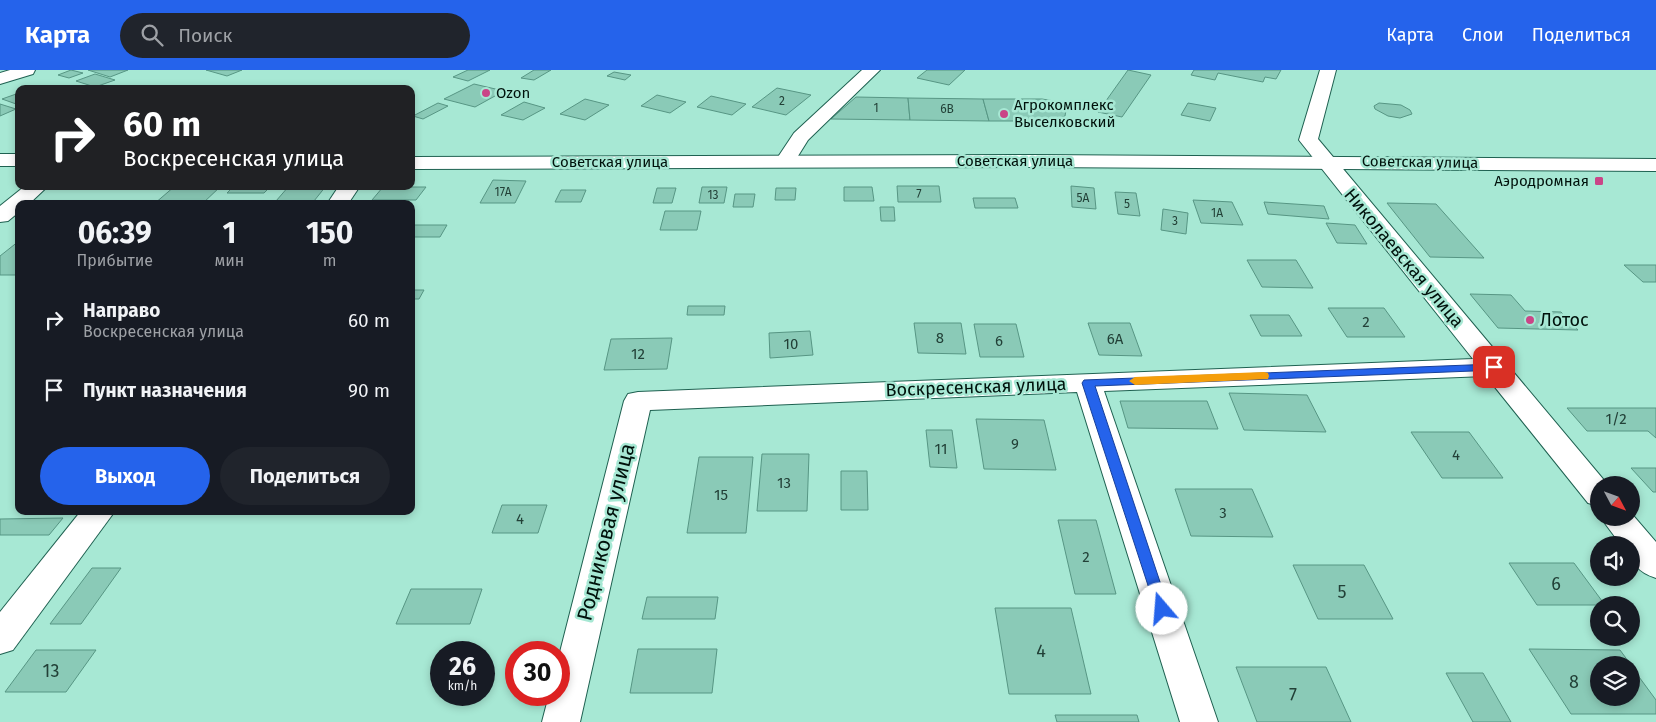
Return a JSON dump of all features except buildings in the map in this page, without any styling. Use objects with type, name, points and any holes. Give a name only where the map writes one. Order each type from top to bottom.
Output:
[{"type":"street","points":[[0,79],[27,70]]},
{"type":"street","points":[[786,160],[801,137],[872,70]]},
{"type":"street","name":"Николаевская улица","points":[[1328,70],[1308,140],[1590,484]]},
{"type":"street","points":[[0,160],[15,160]]},
{"type":"street","name":"Советская улица","points":[[415,163],[786,160],[1324,161],[1656,165]]},
{"type":"street","points":[[20,200],[33,190]]},
{"type":"street","points":[[0,216],[15,204]]},
{"type":"street","name":"Воскресенская улица","points":[[638,401],[1494,367]]},
{"type":"street","points":[[1088,383],[1199,722]]},
{"type":"street","name":"Родниковая улица","points":[[561,722],[638,401]]},
{"type":"street","points":[[0,639],[96,515]]},
{"type":"street","points":[[1624,526],[1656,565]]},
{"type":"slow traffic","points":[[1135,381],[1264,376]]},
{"type":"place","name":"Ozon","points":[[486,93]]},
{"type":"place","name":"Агрокомплекс Выселковский","points":[[1004,114]]},
{"type":"place","name":"Аэродромная","points":[[1599,181]]},
{"type":"place","name":"Лотос","points":[[1530,320]]},
{"type":"route","points":[[1162,609],[1088,383],[1494,367]]}]
